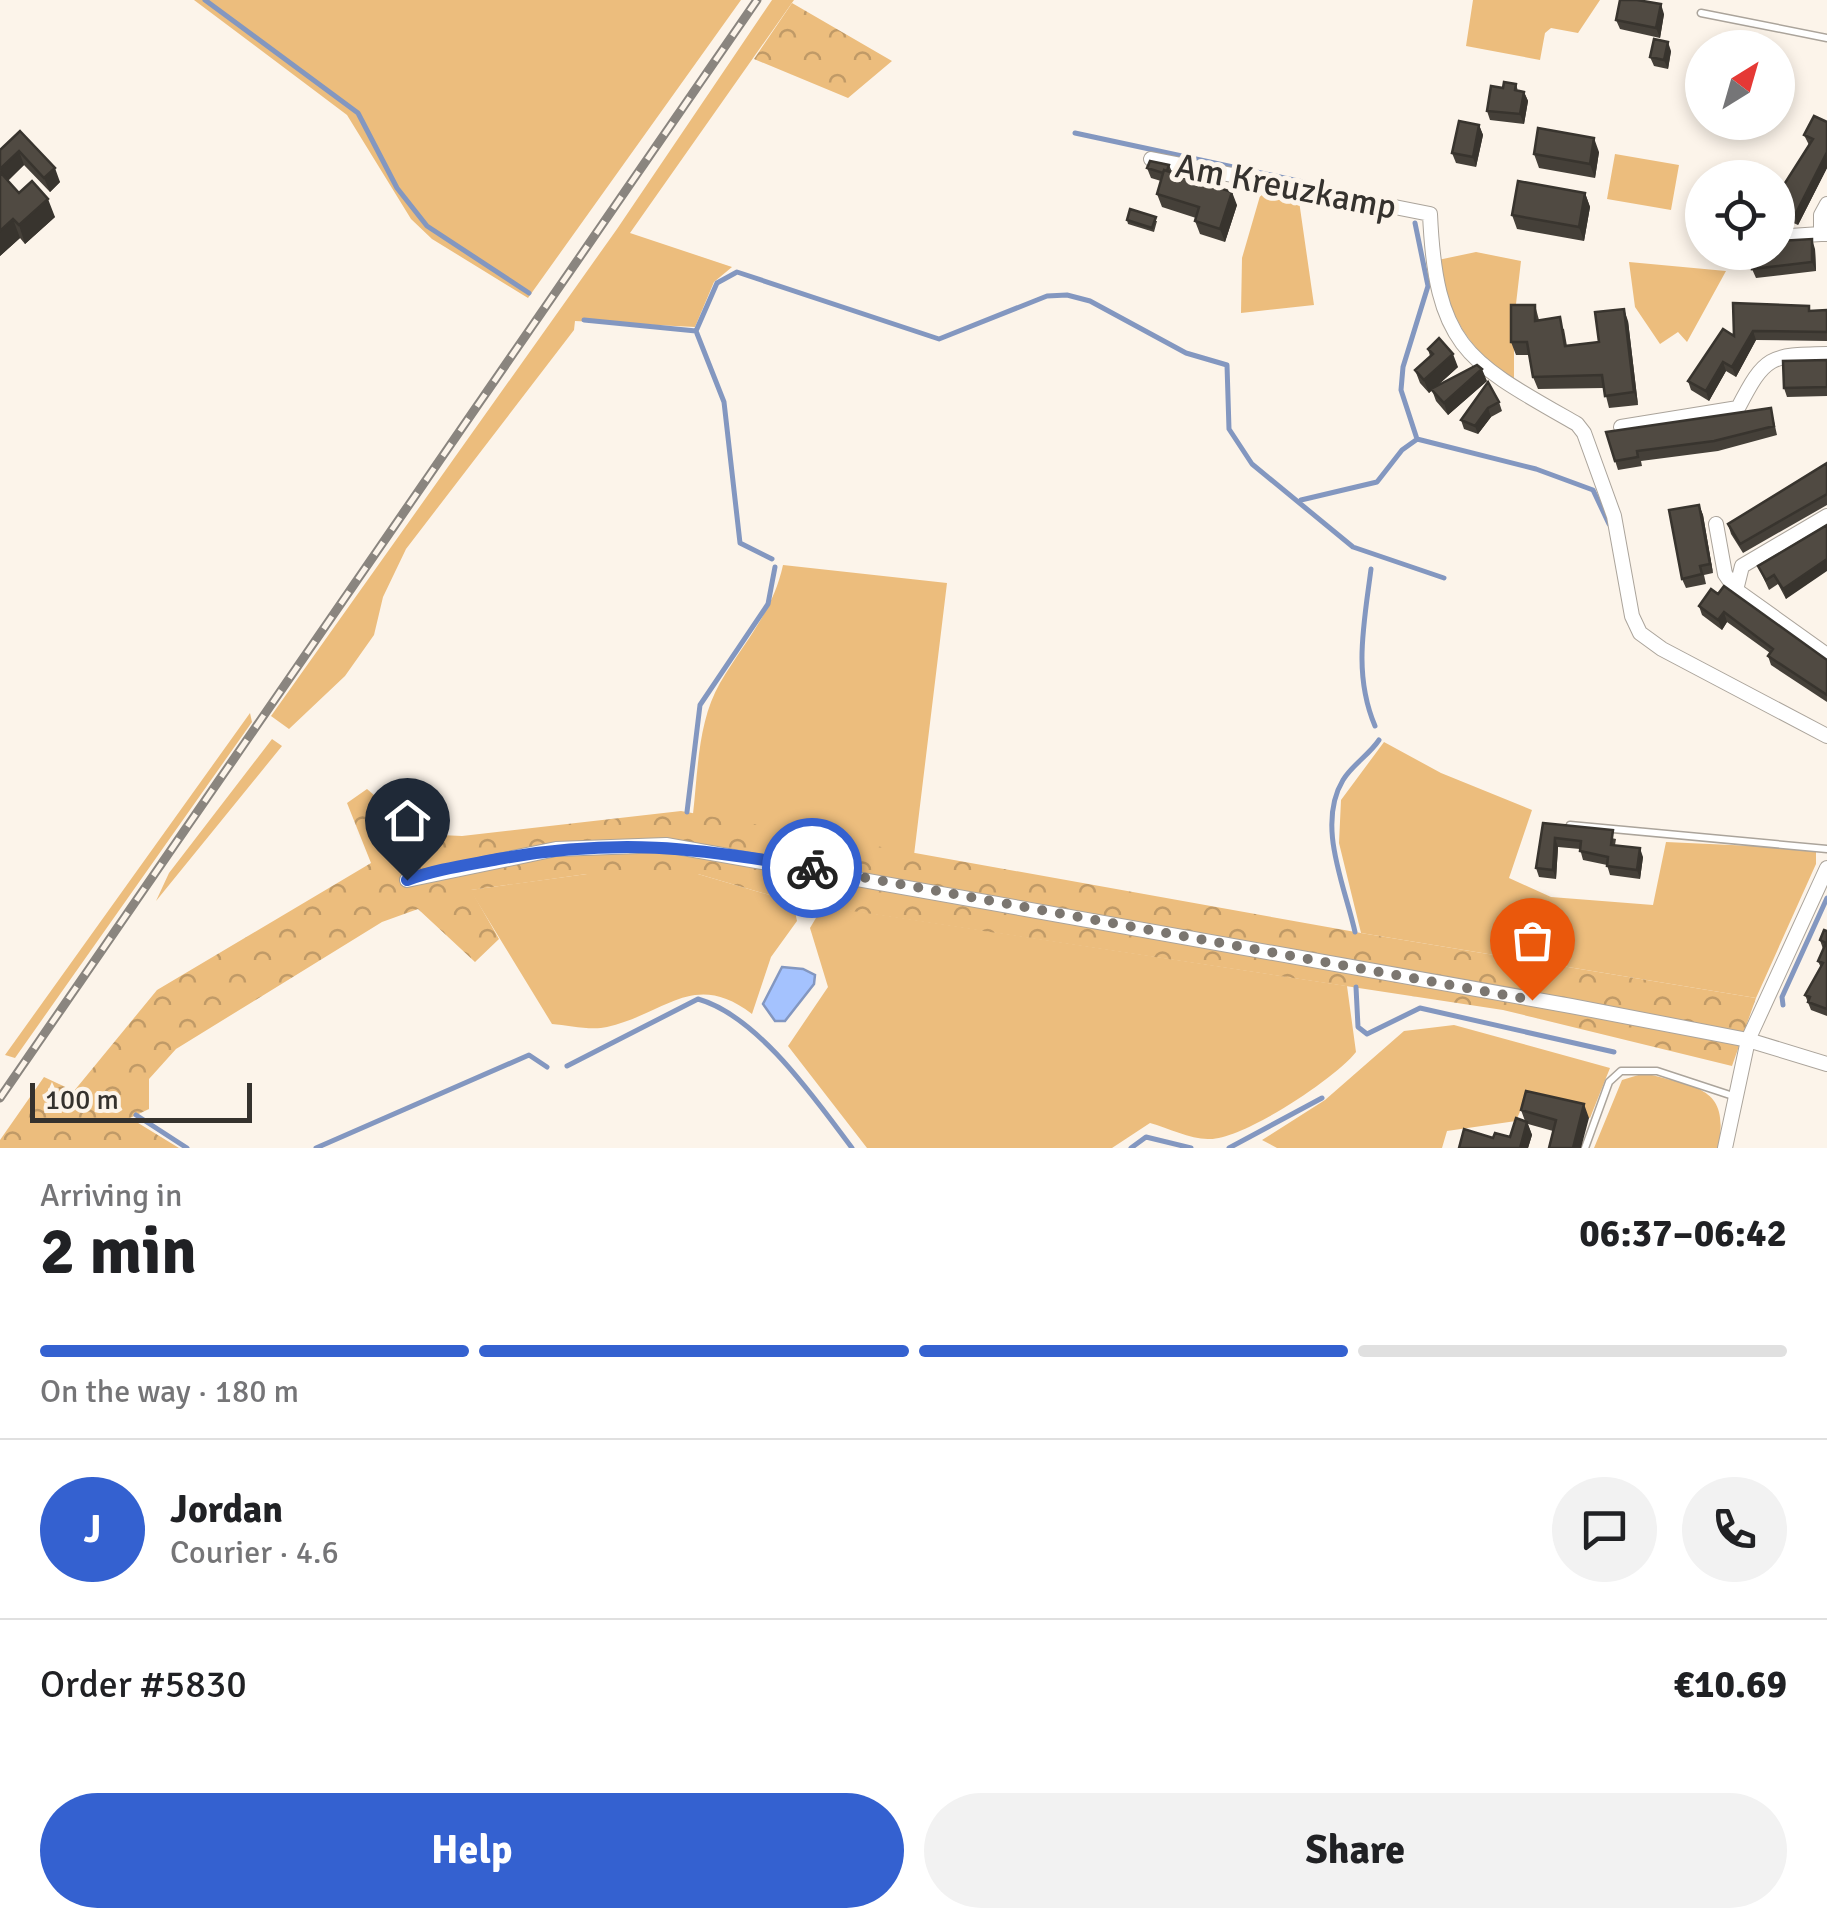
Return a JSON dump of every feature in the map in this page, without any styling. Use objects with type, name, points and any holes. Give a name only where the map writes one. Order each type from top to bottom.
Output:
[{"type":"street","name":"Am Kreuzkamp","points":[[1150,159],[1430,214],[1440,302],[1470,354],[1484,370],[1578,424],[1584,433],[1613,514],[1632,616],[1640,633],[1662,649],[1827,736]]},
{"type":"street","points":[[1795,236],[1824,234],[1821,215],[1827,204]]},
{"type":"street","points":[[1621,428],[1738,408],[1759,367],[1778,355],[1827,354]]},
{"type":"street","points":[[1736,590],[1742,566],[1827,516]]},
{"type":"street","points":[[1716,524],[1725,574],[1736,590],[1827,656]]},
{"type":"street","points":[[407,880],[556,849],[666,845],[1748,1040],[1827,1064]]},
{"type":"street","points":[[1725,1148],[1748,1040],[1827,868]]},
{"type":"lane","points":[[1700,13],[1827,38]]},
{"type":"lane","points":[[1570,825],[1827,849]]},
{"type":"lane","points":[[1585,1148],[1609,1082],[1621,1070],[1657,1071],[1734,1097]]},
{"type":"green space","points":[[194,0],[741,0],[528,298],[432,239],[411,219],[347,115]]},
{"type":"green space","points":[[772,0],[794,0],[630,233],[732,267],[714,282],[695,327],[575,321],[574,330],[406,549],[383,597],[374,635],[345,676],[289,729],[271,716],[617,229]]},
{"type":"green space","points":[[1473,0],[1600,0],[1578,33],[1551,28],[1545,33],[1540,60],[1466,46]]},
{"type":"green space","points":[[792,3],[892,61],[848,98],[754,59]]},
{"type":"green space","points":[[1615,154],[1679,165],[1671,210],[1607,199]]},
{"type":"green space","points":[[1275,190],[1298,194],[1314,305],[1241,313],[1242,258],[1260,196]]},
{"type":"green space","points":[[1476,252],[1521,261],[1514,321],[1514,382],[1472,343],[1448,299],[1438,260]]},
{"type":"green space","points":[[1629,262],[1726,271],[1687,342],[1678,332],[1660,344],[1635,307]]},
{"type":"green space","points":[[783,565],[947,583],[914,855],[693,814],[707,713],[720,683],[765,612]]},
{"type":"green space","points":[[250,713],[252,722],[15,1058],[5,1055]]},
{"type":"green space","points":[[272,739],[282,746],[156,901],[169,873]]},
{"type":"green space","points":[[1384,742],[1441,773],[1532,810],[1509,878],[1551,897],[1653,905],[1666,842],[1816,849],[1816,864],[1756,998],[1361,933],[1339,843],[1341,800]]},
{"type":"green space","points":[[367,789],[419,834],[462,836],[681,811],[1361,933],[1756,998],[1732,1066],[1503,1010],[793,902],[698,874],[587,874],[471,890],[499,939],[475,962],[418,909],[382,922],[176,1049],[149,1079],[149,1109],[130,1118],[179,1148],[0,1148],[0,1140],[44,1077],[74,1091],[157,990],[371,863],[347,803]]},
{"type":"green space","points":[[587,874],[698,874],[793,902],[797,921],[771,957],[752,1014],[731,1001],[696,995],[607,1027],[552,1024],[470,890]]},
{"type":"green space","points":[[823,906],[1347,986],[1356,1052],[1330,1077],[1288,1105],[1244,1129],[1210,1139],[1150,1123],[1112,1148],[867,1148],[788,1046],[828,987],[810,928]]},
{"type":"green space","points":[[1454,1025],[1610,1068],[1590,1118],[1524,1102],[1516,1121],[1447,1131],[1442,1148],[1277,1148],[1262,1140],[1325,1100],[1404,1031]]},
{"type":"green space","points":[[1645,1073],[1693,1087],[1714,1101],[1721,1127],[1718,1148],[1594,1148],[1622,1080]]},
{"type":"water","points":[[782,967],[803,969],[815,975],[814,984],[785,1021],[775,1021],[763,1004]]},
{"type":"building","points":[[1620,0],[1661,4],[1656,28],[1616,20]]},
{"type":"building","points":[[1654,39],[1668,42],[1664,60],[1650,57]]},
{"type":"building","points":[[1504,82],[1516,84],[1515,90],[1524,92],[1520,114],[1487,111],[1491,86],[1503,88]]},
{"type":"building","points":[[1814,116],[1827,122],[1827,152],[1795,215],[1795,167],[1813,139],[1804,135]]},
{"type":"building","points":[[1459,121],[1479,125],[1473,157],[1452,153]]},
{"type":"building","points":[[1538,128],[1594,138],[1590,164],[1534,154]]},
{"type":"building","points":[[20,131],[55,168],[44,178],[19,151],[0,169],[0,150]]},
{"type":"building","points":[[1150,161],[1169,165],[1167,171],[1147,168]]},
{"type":"building","points":[[1164,170],[1232,192],[1220,229],[1195,221],[1199,207],[1157,194]]},
{"type":"building","points":[[0,172],[19,193],[32,181],[48,199],[19,225],[13,219],[0,231]]},
{"type":"building","points":[[1518,181],[1585,193],[1579,227],[1512,215]]},
{"type":"building","points":[[1130,209],[1156,217],[1152,228],[1127,220]]},
{"type":"building","points":[[1812,239],[1812,262],[1795,264],[1795,240]]},
{"type":"building","points":[[1733,303],[1827,310],[1827,332],[1753,331],[1732,367],[1723,362],[1706,391],[1688,381],[1723,329],[1734,336]]},
{"type":"building","points":[[1511,305],[1535,305],[1535,321],[1560,317],[1565,346],[1599,342],[1595,312],[1624,309],[1634,392],[1605,396],[1602,375],[1533,377],[1527,342],[1511,342]]},
{"type":"building","points":[[1439,338],[1453,354],[1424,380],[1415,370],[1433,354],[1428,349]]},
{"type":"building","points":[[1827,360],[1827,387],[1784,388],[1783,361]]},
{"type":"building","points":[[1477,365],[1482,369],[1444,403],[1431,389]]},
{"type":"building","points":[[1488,382],[1499,402],[1488,408],[1475,426],[1461,420]]},
{"type":"building","points":[[1771,408],[1774,426],[1714,441],[1637,451],[1638,457],[1615,461],[1606,432]]},
{"type":"building","points":[[1827,463],[1827,494],[1740,544],[1728,524]]},
{"type":"building","points":[[1699,505],[1710,564],[1700,566],[1702,574],[1682,579],[1669,510]]},
{"type":"building","points":[[1827,525],[1827,559],[1783,589],[1774,575],[1766,580],[1758,566]]},
{"type":"building","points":[[1724,586],[1827,660],[1827,695],[1768,656],[1773,649],[1724,612],[1718,620],[1699,606],[1711,589],[1718,594]]},
{"type":"building","points":[[1543,823],[1613,830],[1611,845],[1640,848],[1637,870],[1607,866],[1608,857],[1580,851],[1581,841],[1555,838],[1553,870],[1536,868]]},
{"type":"building","points":[[1827,931],[1827,1009],[1808,1002],[1810,997],[1805,995],[1823,963],[1818,961],[1826,943],[1820,940]]},
{"type":"building","points":[[1526,1091],[1584,1104],[1573,1148],[1549,1148],[1556,1120],[1521,1110]]},
{"type":"building","points":[[1516,1118],[1527,1122],[1520,1148],[1459,1148],[1464,1129],[1493,1138],[1495,1133],[1510,1137]]},
{"type":"waterway","points":[[205,0],[358,113],[397,188],[427,226],[529,293]]},
{"type":"waterway","points":[[1075,133],[1317,185]]},
{"type":"waterway","points":[[1415,223],[1428,286],[1403,367],[1401,390],[1417,439],[1536,469],[1593,490],[1609,524]]},
{"type":"waterway","points":[[696,331],[717,283],[737,272],[939,339],[1047,296],[1067,295],[1090,301],[1186,353],[1227,365],[1229,429],[1252,464],[1353,547],[1444,578]]},
{"type":"waterway","points":[[584,320],[696,331],[724,402],[740,543],[772,559]]},
{"type":"waterway","points":[[1301,500],[1377,482],[1402,450],[1416,440]]},
{"type":"waterway","points":[[687,812],[700,705],[768,604],[775,567]]},
{"type":"waterway","points":[[1371,569],[1362,668],[1375,726]]},
{"type":"waterway","points":[[1355,932],[1335,856],[1332,816],[1343,780],[1379,740]]},
{"type":"waterway","points":[[1783,1005],[1782,997],[1827,898]]},
{"type":"waterway","points":[[1356,987],[1358,1027],[1367,1034],[1420,1008],[1614,1052]]},
{"type":"waterway","points":[[567,1066],[698,999],[720,1008],[763,1041],[803,1084],[852,1148]]},
{"type":"waterway","points":[[316,1148],[529,1055],[547,1067]]},
{"type":"waterway","points":[[1229,1148],[1322,1098]]},
{"type":"waterway","points":[[136,1115],[187,1148]]},
{"type":"waterway","points":[[1131,1148],[1146,1137],[1191,1148]]},
{"type":"railway","points":[[0,1098],[757,0]]},
{"type":"way so far","points":[[812,868],[1532,1000]]},
{"type":"route","points":[[407,880],[429,872],[556,849],[610,846],[666,845],[812,868]]}]
